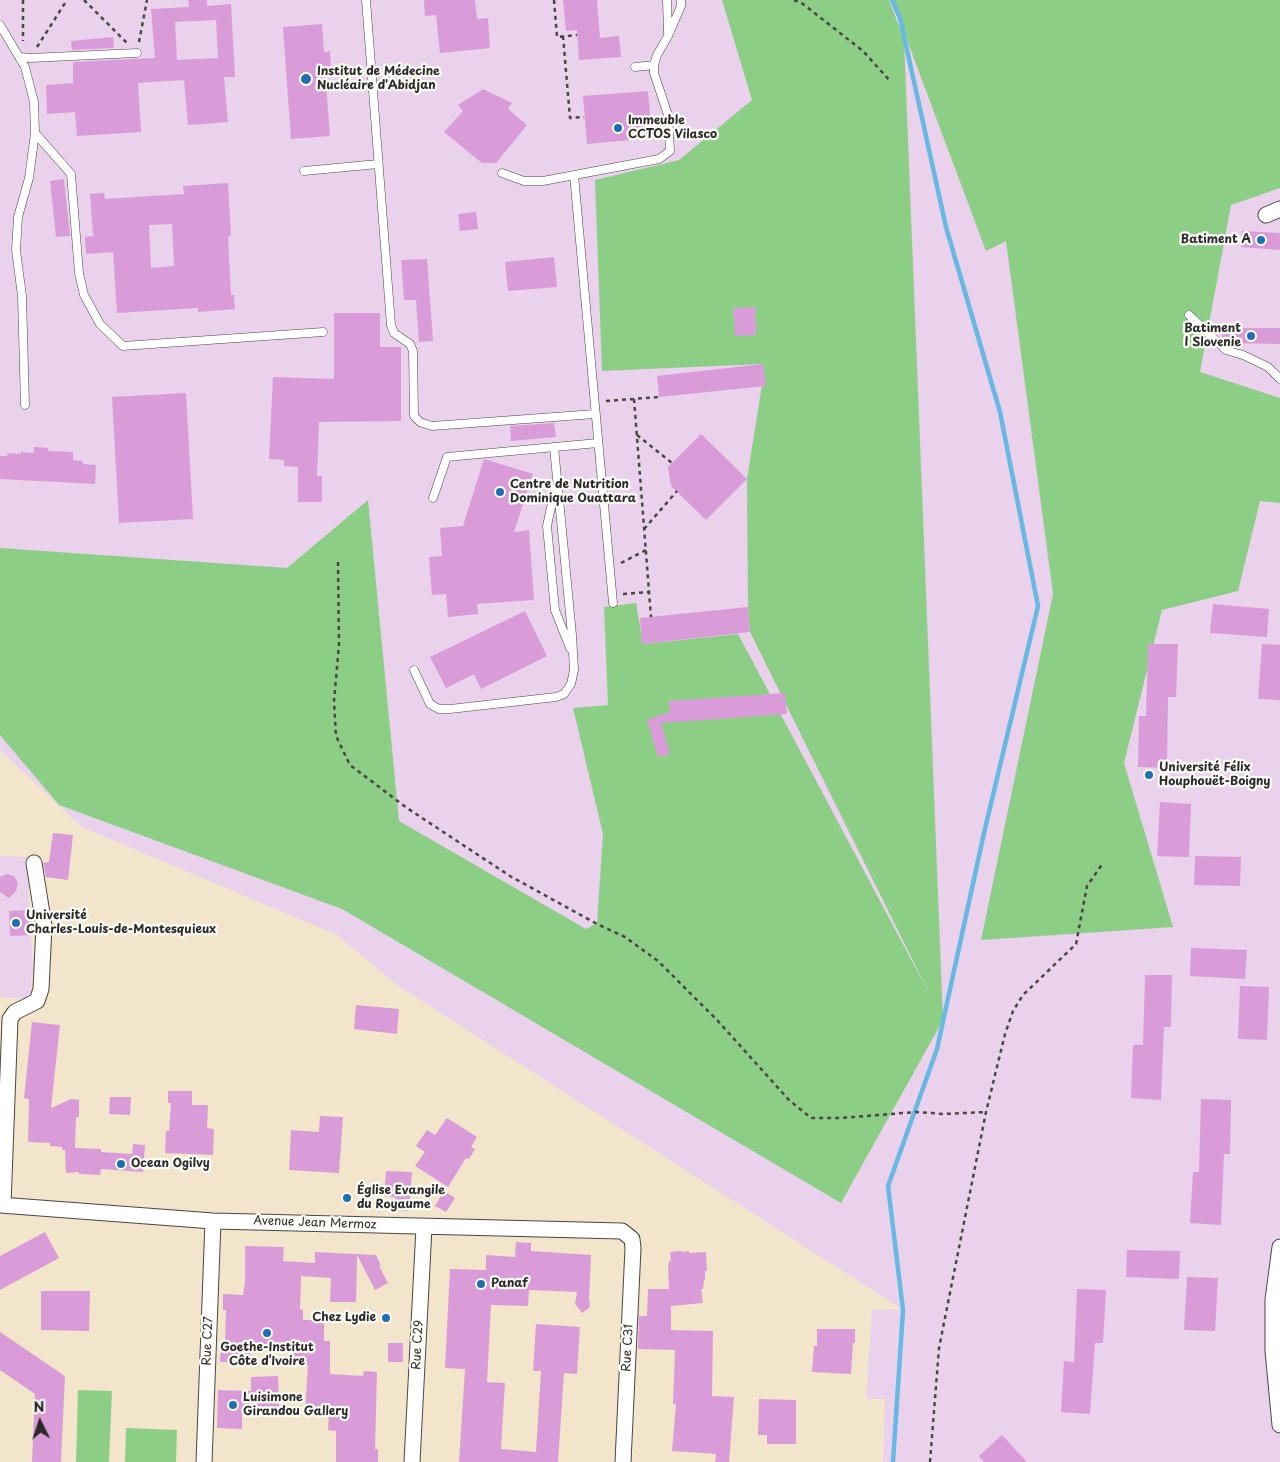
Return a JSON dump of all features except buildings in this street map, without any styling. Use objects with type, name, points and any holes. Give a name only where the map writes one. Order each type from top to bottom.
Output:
[{"type":"street","points":[[2,1205],[10,1019],[14,1012],[37,1001],[41,989],[44,926],[34,863]]},
{"type":"street","name":"Avenue Jean Mermoz","points":[[2,1205],[213,1221],[622,1231],[629,1236]]},
{"type":"street","name":"Rue C27","points":[[204,1462],[213,1221]]},
{"type":"street","name":"Rue C29","points":[[412,1462],[424,1227]]},
{"type":"street","name":"Rue C31","points":[[623,1462],[634,1248],[632,1238],[629,1236]]},
{"type":"street","points":[[1280,1247],[1273,1300],[1273,1351],[1280,1424]]},
{"type":"lane","points":[[366,0],[391,325],[394,333],[410,344],[413,351],[414,416],[420,422],[432,426],[595,414]]},
{"type":"lane","points":[[667,0],[668,36]]},
{"type":"lane","points":[[502,174],[524,181],[543,181],[660,159],[670,150],[668,115],[654,73],[654,65],[668,36],[681,0]]},
{"type":"lane","points":[[0,25],[24,57],[34,102],[35,133],[30,178],[18,217],[16,250],[22,296],[25,405]]},
{"type":"lane","points":[[24,57],[137,53]]},
{"type":"lane","points":[[635,66],[654,65]]},
{"type":"lane","points":[[35,133],[71,174],[79,273],[84,295],[100,324],[123,346],[323,332]]},
{"type":"lane","points":[[304,171],[378,164]]},
{"type":"lane","points":[[574,176],[612,599]]},
{"type":"lane","points":[[1189,315],[1226,350],[1243,355],[1268,367],[1280,378]]},
{"type":"lane","points":[[433,498],[447,456],[598,443]]},
{"type":"lane","points":[[414,670],[430,704],[439,709],[556,697],[564,694],[571,684],[574,670],[573,654],[554,447]]},
{"type":"lane","points":[[557,482],[547,526],[555,610],[573,654]]},
{"type":"path","points":[[22,0],[24,57]]},
{"type":"path","points":[[24,57],[67,0]]},
{"type":"path","points":[[84,0],[137,53]]},
{"type":"path","points":[[137,53],[147,0]]},
{"type":"path","points":[[554,0],[557,37],[577,35]]},
{"type":"path","points":[[794,0],[803,4],[863,51],[891,82]]},
{"type":"path","points":[[563,36],[570,118],[584,117]]},
{"type":"path","points":[[595,402],[659,397]]},
{"type":"path","points":[[634,399],[651,617]]},
{"type":"path","points":[[637,434],[672,463]]},
{"type":"path","points":[[644,529],[677,492]]},
{"type":"path","points":[[610,569],[646,550]]},
{"type":"path","points":[[338,562],[340,645],[334,701],[336,736],[350,765],[407,808],[510,876],[596,924],[625,937],[658,961],[717,1020],[789,1100],[811,1118],[841,1118],[916,1112],[944,1114],[986,1112]]},
{"type":"path","points":[[612,599],[649,592]]},
{"type":"path","points":[[930,1462],[939,1348],[986,1112],[1005,1034],[1013,1011],[1023,995],[1076,944],[1087,886],[1103,863]]},
{"type":"shaded area","points":[[0,0],[1280,0],[1280,1462],[883,1462],[885,1399],[866,1399],[872,1310],[902,1309],[397,985],[337,935],[82,827],[0,750]]},
{"type":"shaded area","name":"Université Charles-Louis-de-Montesquieux","points":[[0,856],[27,857],[33,971],[29,999],[0,997]]},
{"type":"green space","points":[[722,0],[889,0],[904,39],[943,1020],[841,1203],[342,909],[59,805],[0,735],[0,548],[287,568],[368,500],[399,821],[586,929],[597,923],[603,834],[573,708],[608,705],[604,607],[636,603],[643,644],[738,634],[930,995],[750,632],[748,607],[747,479],[764,372],[763,364],[602,371],[595,180],[679,160],[752,100]]},
{"type":"green space","points":[[892,0],[1280,0],[1280,188],[1231,205],[1200,372],[1280,398],[1280,503],[1260,501],[1238,591],[1162,610],[1124,763],[1173,927],[981,940],[1053,594],[1006,241],[986,251]]},
{"type":"green space","points":[[78,1390],[112,1391],[109,1462],[76,1462]]},
{"type":"green space","points":[[126,1428],[177,1430],[176,1462],[125,1462]]},
{"type":"waterway","points":[[892,0],[900,18],[946,227],[1000,412],[1038,606],[984,833],[937,1049],[888,1186],[903,1310],[893,1462]]},
{"type":"place","name":"Institut de Médecine Nucléaire d'Abidjan","points":[[306,79]]},
{"type":"place","name":"Immeuble CCTOS Vilasco","points":[[618,128]]},
{"type":"place","name":"Batiment A","points":[[1261,240]]},
{"type":"place","name":"Batiment I Slovenie","points":[[1251,336]]},
{"type":"place","name":"Centre de Nutrition Dominique Ouattara","points":[[500,492]]},
{"type":"place","name":"Université Félix Houphouët-Boigny","points":[[1149,775]]},
{"type":"place","name":"Université Charles-Louis-de-Montesquieux","points":[[16,923]]},
{"type":"place","name":"Ocean Ogilvy","points":[[121,1164]]},
{"type":"place","name":"Église Evangile du Royaume","points":[[347,1198]]},
{"type":"place","name":"Panaf","points":[[481,1284]]},
{"type":"place","name":"Chez Lydie","points":[[386,1318]]},
{"type":"place","name":"Goethe-Institut Côte d’Ivoire","points":[[267,1333]]},
{"type":"place","name":"Luisimone Girandou Gallery","points":[[233,1405]]}]
